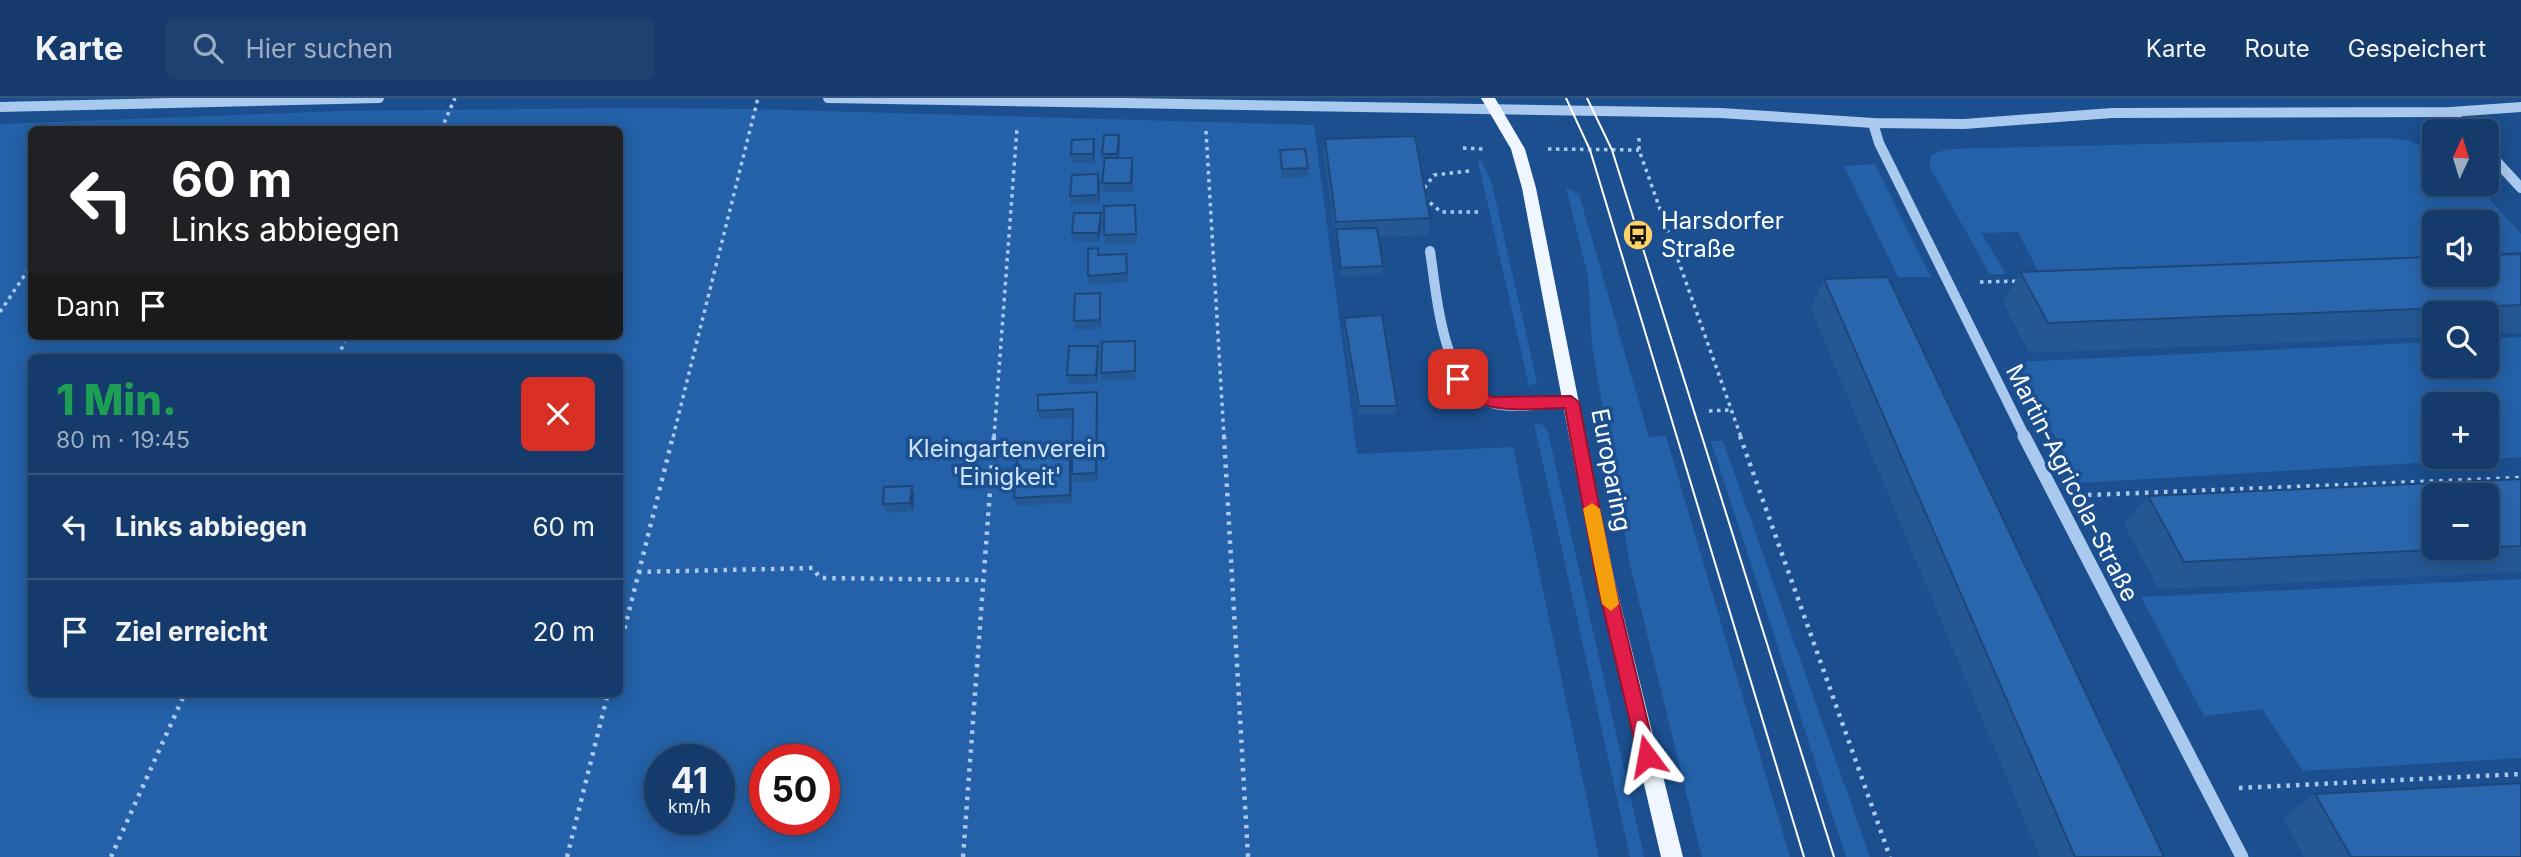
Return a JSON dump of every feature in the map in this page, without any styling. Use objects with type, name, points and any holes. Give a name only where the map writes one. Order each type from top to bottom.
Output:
[{"type":"main road","name":"Europaring","points":[[1491,103],[1518,149],[1529,188],[1605,578],[1672,857]]},
{"type":"street","points":[[0,107],[379,98]]},
{"type":"street","points":[[828,98],[1491,103],[1873,123],[1988,124],[2112,113],[2451,112],[2521,107]]},
{"type":"street","points":[[2451,112],[2457,119]]},
{"type":"street","name":"Martin-Agricola-Straße","points":[[1873,123],[1879,143],[2054,496],[2242,857]]},
{"type":"street","points":[[2499,164],[2521,188]]},
{"type":"street","points":[[1430,251],[1451,360],[1458,379],[1491,403],[1571,402]]},
{"type":"path","points":[[443,126],[455,98]]},
{"type":"path","points":[[623,634],[758,98]]},
{"type":"path","points":[[962,857],[1018,115]]},
{"type":"path","points":[[1205,120],[1248,857]]},
{"type":"path","points":[[1640,133],[1639,150],[1729,410],[1890,857]]},
{"type":"path","points":[[1469,171],[1434,175],[1420,194],[1441,212],[1479,212]]},
{"type":"path","points":[[0,312],[28,270]]},
{"type":"path","points":[[1948,283],[2023,281]]},
{"type":"path","points":[[1709,411],[1729,410]]},
{"type":"path","points":[[2054,496],[2521,478]]},
{"type":"path","points":[[638,572],[813,568],[820,578],[983,580]]},
{"type":"path","points":[[111,857],[184,697]]},
{"type":"path","points":[[567,857],[607,697]]},
{"type":"path","points":[[2207,790],[2521,774]]},
{"type":"green space","name":"Kleingartenverein 'Einigkeit'","points":[[620,108],[755,109],[1314,125],[1357,454],[1513,447],[1599,857],[0,857],[0,124],[343,111]]},
{"type":"green space","points":[[2385,138],[2407,140],[2422,146],[2422,196],[2487,196],[2521,234],[2521,252],[2499,253],[2499,210],[2422,210],[2422,257],[2039,273],[2018,232],[1981,233],[2006,274],[1990,274],[1929,166],[1932,154],[1949,149]]},
{"type":"green space","points":[[1478,161],[1482,161],[1492,184],[1537,382],[1529,386]]},
{"type":"green space","points":[[1875,164],[1931,277],[1898,277],[1844,166]]},
{"type":"green space","points":[[1566,187],[1579,194],[1649,437],[1666,436],[1790,857],[1702,857],[1630,565],[1592,346],[1588,277]]},
{"type":"green space","points":[[2521,337],[2521,457],[2499,458],[2499,392],[2422,392],[2422,463],[2080,483],[2015,362],[2422,343],[2422,378],[2499,378],[2499,338]]},
{"type":"green space","points":[[1534,423],[1543,425],[1548,432],[1644,857],[1630,857]]},
{"type":"green space","points":[[1711,441],[1723,441],[1870,857],[1846,857]]},
{"type":"green space","points":[[2521,579],[2521,758],[2303,771],[2262,709],[2204,716],[2141,597]]},
{"type":"building","points":[[1104,135],[1119,135],[1117,154],[1102,154]]},
{"type":"building","points":[[1415,136],[1430,218],[1336,222],[1325,139]]},
{"type":"building","points":[[1094,139],[1093,154],[1071,154],[1072,140]]},
{"type":"building","points":[[1305,149],[1308,168],[1282,169],[1280,150]]},
{"type":"building","points":[[1105,158],[1132,158],[1131,183],[1102,183]]},
{"type":"building","points":[[1098,174],[1098,195],[1070,196],[1072,175]]},
{"type":"building","points":[[1135,205],[1136,234],[1104,235],[1104,206]]},
{"type":"building","points":[[1074,213],[1101,213],[1098,233],[1072,233]]},
{"type":"building","points":[[1377,228],[1383,266],[1341,268],[1336,229]]},
{"type":"building","points":[[1098,248],[1098,255],[1126,254],[1127,273],[1088,276],[1088,249]]},
{"type":"building","points":[[2521,254],[2521,305],[2499,306],[2499,301],[2422,301],[2422,309],[2048,323],[2020,272],[2422,257],[2422,287],[2499,287],[2499,255]]},
{"type":"building","points":[[1888,277],[2164,857],[2075,857],[1824,279]]},
{"type":"building","points":[[1100,293],[1100,320],[1074,321],[1075,294]]},
{"type":"building","points":[[1382,315],[1397,406],[1359,406],[1344,318]]},
{"type":"building","points":[[1135,341],[1135,371],[1101,373],[1102,342]]},
{"type":"building","points":[[1069,346],[1098,346],[1096,375],[1067,375]]},
{"type":"building","points":[[1097,392],[1096,473],[1072,474],[1073,409],[1038,411],[1038,395]]},
{"type":"building","points":[[1070,454],[1070,495],[1014,498],[1017,457]]},
{"type":"building","points":[[2521,479],[2521,546],[2499,547],[2499,483],[2433,483]]},
{"type":"building","points":[[2422,484],[2422,551],[2184,562],[2148,496]]},
{"type":"building","points":[[912,486],[910,503],[883,504],[884,487]]},
{"type":"building","points":[[2521,783],[2521,857],[2351,857],[2315,794]]},
{"type":"tram line","points":[[1566,98],[1590,150],[1804,857]]},
{"type":"tram line","points":[[1587,98],[1612,150],[1834,857]]},
{"type":"slow traffic","points":[[1592,509],[1611,604]]},
{"type":"place","name":"Harsdorfer Straße","points":[[1638,235]]},
{"type":"route","points":[[1458,379],[1476,396],[1491,403],[1571,402],[1605,578],[1647,756]]}]
